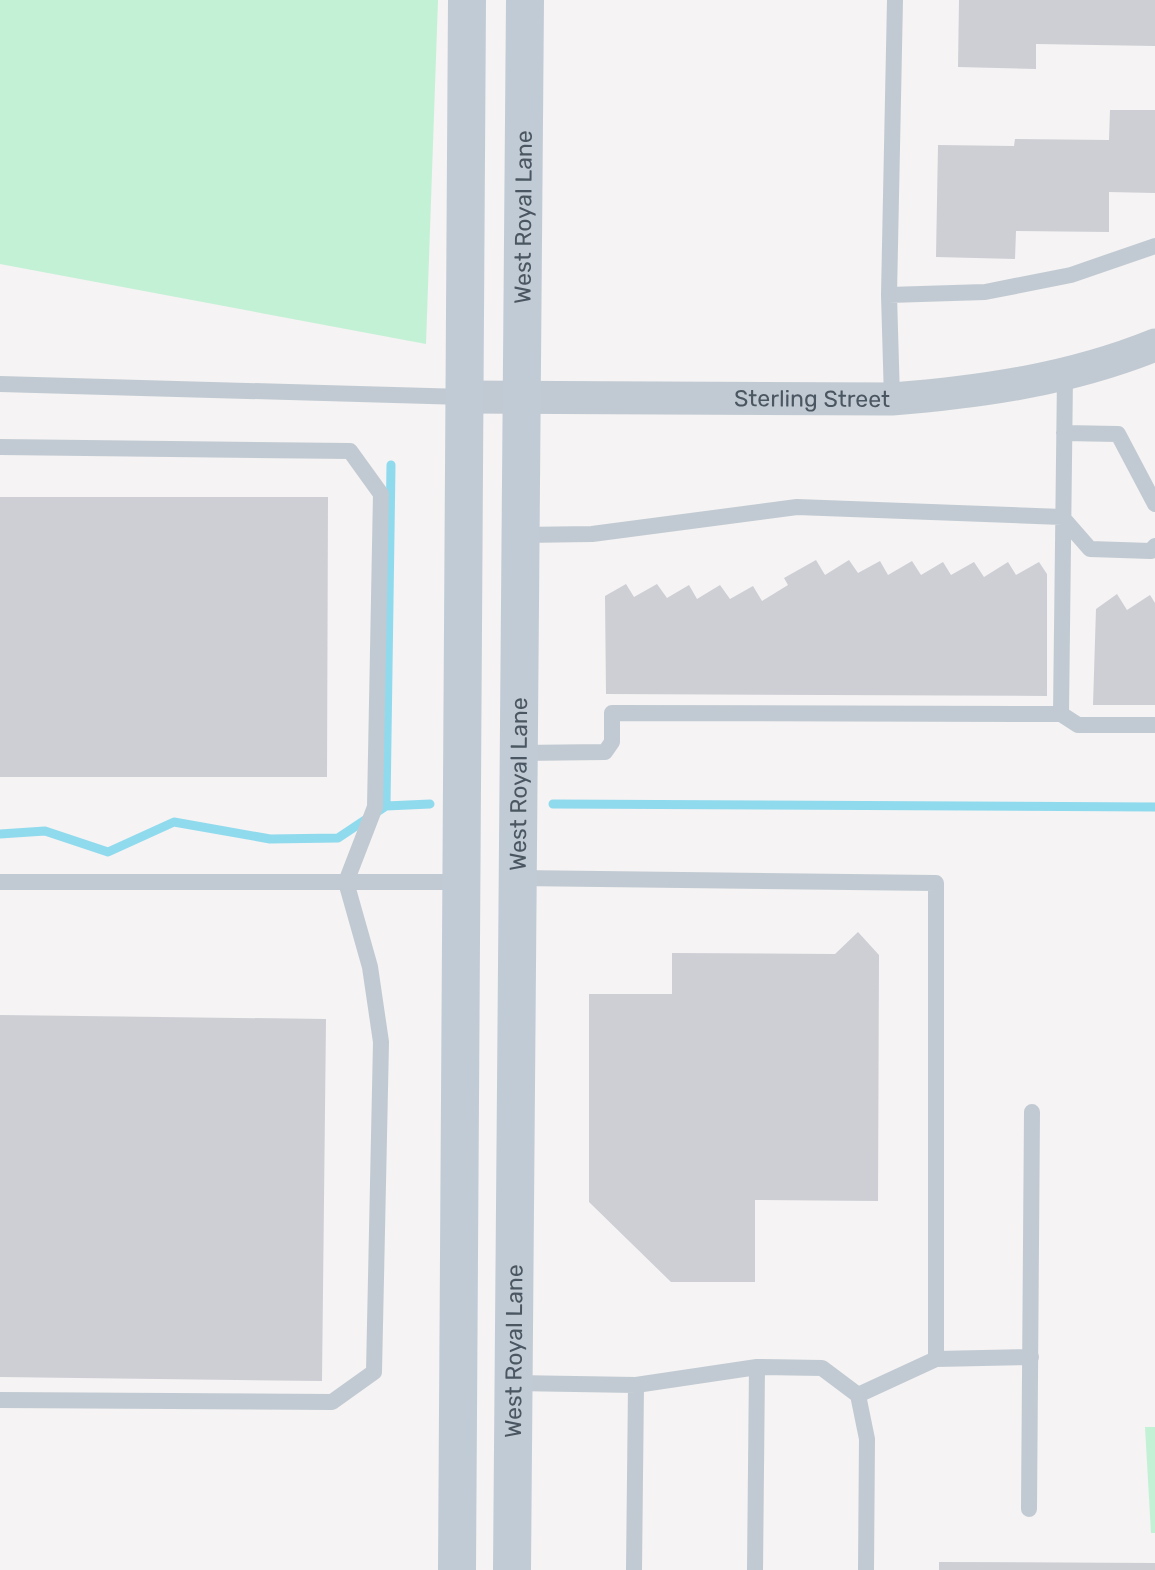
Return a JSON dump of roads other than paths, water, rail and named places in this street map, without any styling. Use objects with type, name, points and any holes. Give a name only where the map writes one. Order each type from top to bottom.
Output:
[{"type":"main road","points":[[457,1570],[467,0]]},
{"type":"main road","name":"West Royal Lane","points":[[512,1570],[525,0]]},
{"type":"street","name":"Sterling Street","points":[[464,397],[892,399],[950,395],[1065,376],[1155,345]]},
{"type":"lane","points":[[892,399],[889,295],[895,0]]},
{"type":"lane","points":[[889,295],[985,292],[1072,275],[1155,246]]},
{"type":"lane","points":[[1061,714],[1065,376]]},
{"type":"lane","points":[[0,384],[464,397]]},
{"type":"lane","points":[[1064,433],[1118,434],[1155,503]]},
{"type":"lane","points":[[0,447],[350,450],[381,494],[375,807],[346,882],[370,967],[381,1042],[374,1372],[332,1402],[0,1400]]},
{"type":"lane","points":[[521,535],[592,534],[797,507],[1062,517],[1090,549],[1151,551],[1155,546]]},
{"type":"lane","points":[[519,753],[605,752],[612,742],[612,713],[1061,714],[1078,725],[1155,725]]},
{"type":"lane","points":[[518,878],[936,883],[936,1359]]},
{"type":"lane","points":[[0,882],[461,882]]},
{"type":"lane","points":[[1029,1509],[1032,1112]]},
{"type":"lane","points":[[858,1395],[936,1359],[1031,1357]]},
{"type":"lane","points":[[514,1383],[636,1385],[757,1367],[822,1368],[858,1395],[867,1439],[866,1570]]},
{"type":"lane","points":[[755,1570],[757,1367]]},
{"type":"lane","points":[[635,1570],[636,1385]]},
{"type":"waterway","points":[[386,806],[391,465]]},
{"type":"waterway","points":[[0,834],[45,831],[108,852],[174,822],[270,839],[338,838],[386,806],[430,804]]},
{"type":"waterway","points":[[553,804],[1155,807]]}]
